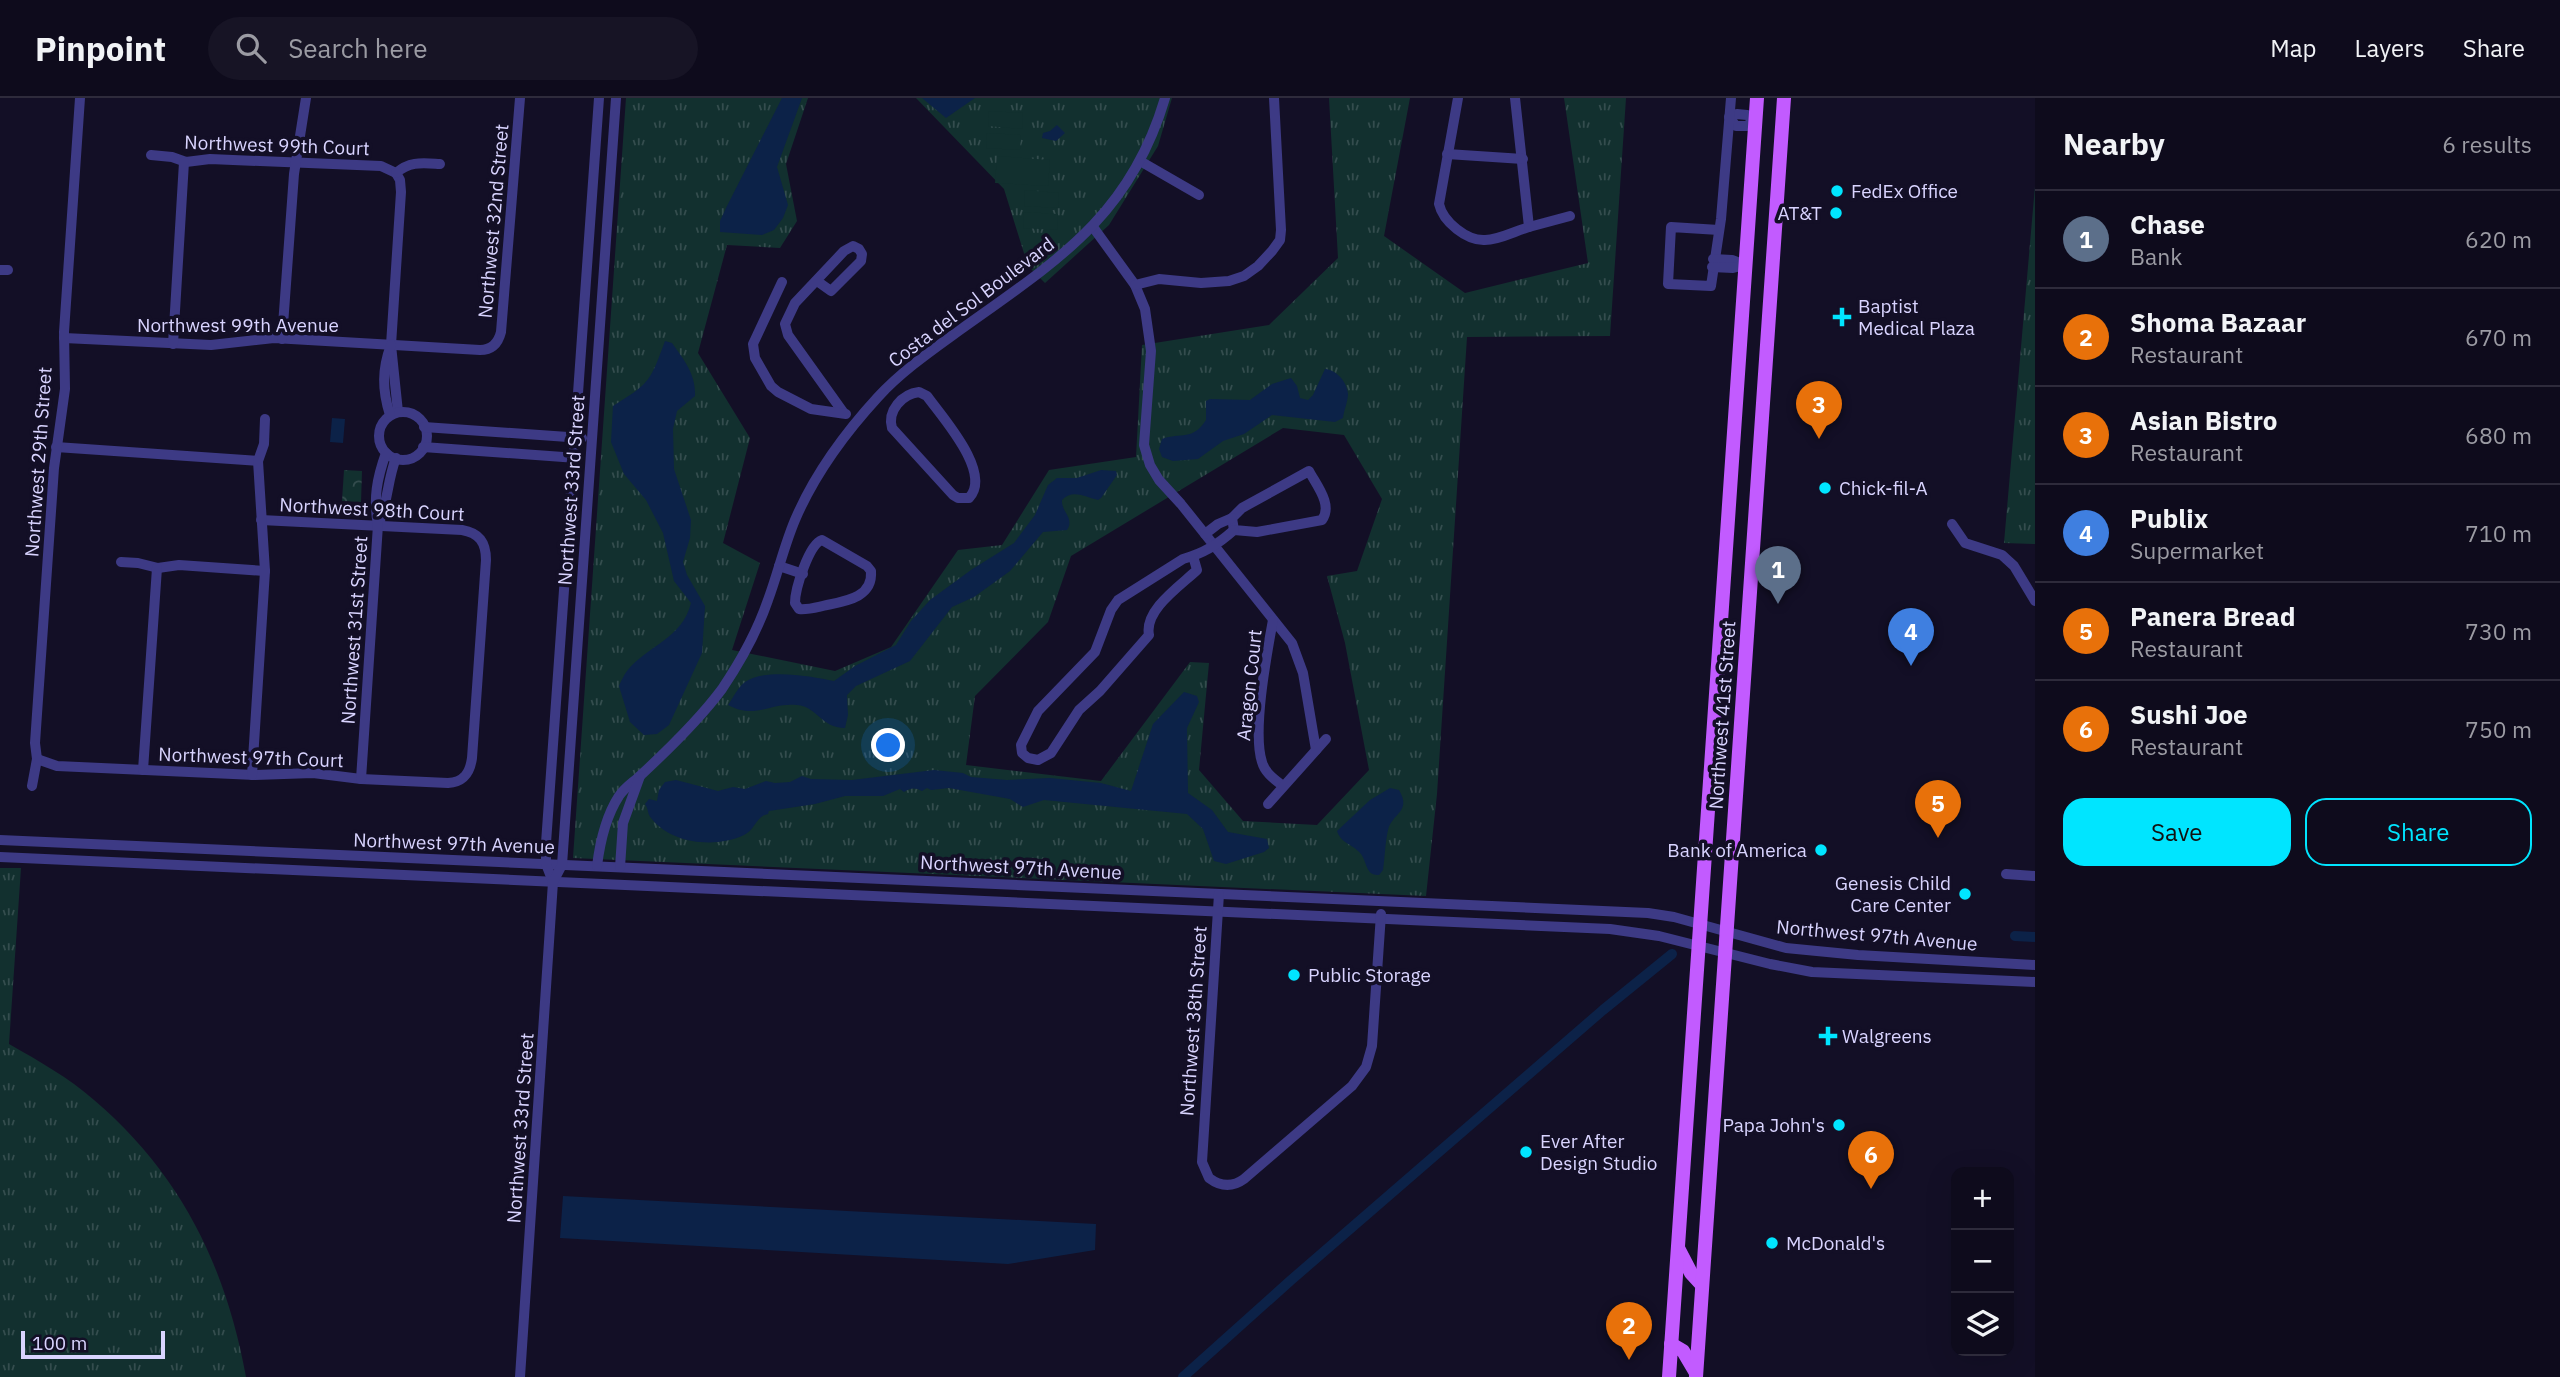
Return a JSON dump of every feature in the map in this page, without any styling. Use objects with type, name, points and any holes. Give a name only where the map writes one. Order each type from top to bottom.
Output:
[{"type":"main road","name":"Northwest 41st Street","points":[[1669,1377],[1757,98]]},
{"type":"main road","name":"Northwest 41st Street","points":[[1696,1375],[1784,98]]},
{"type":"main road","points":[[1680,1214],[1706,1217]]},
{"type":"main road","points":[[1678,1248],[1690,1273],[1702,1284]]},
{"type":"main road","points":[[1674,1305],[1689,1288],[1702,1284]]},
{"type":"main road","points":[[1671,1344],[1683,1351],[1696,1375]]},
{"type":"street","name":"Northwest 29th Street","points":[[32,786],[37,759],[35,739],[56,447],[64,398],[64,338],[80,98]]},
{"type":"street","points":[[282,339],[295,162],[306,98]]},
{"type":"street","name":"Northwest 32nd Street","points":[[494,345],[502,328],[520,98]]},
{"type":"street","name":"Northwest 33rd Street","points":[[553,882],[546,864],[599,98]]},
{"type":"street","name":"Northwest 33rd Street","points":[[520,1377],[553,882],[562,865],[616,98]]},
{"type":"street","name":"Costa del Sol Boulevard","points":[[597,866],[608,819],[626,787],[705,710],[737,666],[762,616],[795,520],[819,471],[858,420],[888,387],[919,360],[1055,261],[1093,228],[1119,195],[1140,161],[1165,98]]},
{"type":"street","points":[[1135,285],[1158,279],[1201,284],[1236,279],[1254,270],[1278,243],[1281,230],[1274,98]]},
{"type":"street","points":[[1458,98],[1438,204],[1442,215],[1452,225],[1479,239],[1493,239],[1570,216]]},
{"type":"street","points":[[1515,98],[1529,227]]},
{"type":"street","points":[[1719,230],[1671,227],[1668,284],[1711,286],[1719,230],[1731,98]]},
{"type":"street","points":[[1729,117],[1736,126],[1746,127],[1756,121]]},
{"type":"street","points":[[1447,154],[1523,159]]},
{"type":"street","name":"Northwest 99th Court","points":[[151,155],[172,157],[184,162],[210,159],[382,166],[396,173],[412,163],[440,164]]},
{"type":"street","points":[[1140,161],[1199,195]]},
{"type":"street","points":[[173,344],[184,162]]},
{"type":"street","points":[[394,414],[391,345],[401,192],[396,173]]},
{"type":"street","points":[[1093,228],[1135,285],[1145,309],[1151,341],[1144,439],[1146,451],[1159,480],[1292,643],[1301,665],[1315,750]]},
{"type":"street","points":[[1713,263],[1732,260],[1745,265]]},
{"type":"street","points":[[817,281],[795,303],[786,321],[786,332],[842,412]]},
{"type":"street","points":[[782,282],[753,344],[764,375],[774,390],[811,409],[842,412],[858,420]]},
{"type":"street","points":[[776,294],[795,303]]},
{"type":"street","name":"Northwest 99th Avenue","points":[[64,338],[211,345],[253,339],[282,339],[480,350],[494,345]]},
{"type":"street","points":[[888,387],[900,402]]},
{"type":"street","points":[[913,393],[923,394],[964,449],[971,460],[975,485],[969,498],[953,495],[894,432],[890,416],[900,402],[913,393]]},
{"type":"street","points":[[394,414],[414,415],[424,426],[426,435],[423,447],[410,458],[391,456],[379,436],[383,422],[394,414]]},
{"type":"street","points":[[252,775],[265,571],[258,461],[264,444],[265,419]]},
{"type":"street","points":[[424,426],[592,438]]},
{"type":"street","points":[[56,447],[258,461]]},
{"type":"street","points":[[423,447],[591,460]]},
{"type":"street","name":"Northwest 31st Street","points":[[361,779],[378,525],[385,509],[391,456]]},
{"type":"street","points":[[1194,556],[1197,570],[1153,613],[1148,624],[1149,635],[1100,691],[1079,710],[1051,753],[1038,760],[1028,758],[1022,753],[1021,745],[1038,711],[1095,652],[1111,610],[1118,600],[1183,559],[1215,547],[1233,524],[1242,508],[1309,471],[1325,502],[1327,511],[1322,520],[1316,523],[1257,532],[1233,524],[1219,524],[1205,534]]},
{"type":"street","name":"Northwest 98th Court","points":[[261,520],[462,530],[479,537],[485,548],[486,559],[471,763],[464,778]]},
{"type":"street","points":[[1952,524],[1965,543],[2002,555],[2014,566],[2035,600]]},
{"type":"street","points":[[822,540],[867,566],[871,577],[866,590],[854,599],[802,609],[796,607],[795,599],[803,574],[814,544],[822,540]]},
{"type":"street","points":[[121,562],[157,568],[179,565],[265,571]]},
{"type":"street","points":[[779,566],[803,574]]},
{"type":"street","points":[[143,770],[157,568]]},
{"type":"street","name":"Aragon Court","points":[[1273,620],[1261,701],[1260,746],[1264,768],[1283,786]]},
{"type":"street","points":[[1268,804],[1326,739]]},
{"type":"street","name":"Northwest 97th Court","points":[[37,759],[53,765],[252,775],[300,772],[361,779],[448,783],[464,778]]},
{"type":"street","name":"Costa del Sol Boulevard","points":[[620,867],[623,823],[640,776]]},
{"type":"street","name":"Northwest 97th Avenue","points":[[0,840],[1648,913],[1674,917],[1786,948],[2035,965]]},
{"type":"street","name":"Northwest 97th Avenue","points":[[0,857],[1610,929],[1699,945],[1770,964],[1822,973],[2035,982]]},
{"type":"street","points":[[2006,874],[2035,876]]},
{"type":"street","points":[[806,893],[807,875]]},
{"type":"street","points":[[1072,905],[1073,887]]},
{"type":"street","name":"Northwest 38th Street","points":[[1219,894],[1202,1167],[1209,1178],[1226,1185],[1239,1183],[1359,1079],[1366,1067],[1372,1046],[1380,918]]},
{"type":"street","points":[[1380,918],[1382,901]]},
{"type":"green space","points":[[626,98],[808,98],[786,164],[797,221],[780,248],[727,245],[698,353],[750,438],[723,543],[760,563],[732,650],[835,671],[891,647],[958,550],[1002,545],[1049,470],[1136,457],[1142,345],[1269,325],[1338,258],[1329,98],[1410,98],[1384,236],[1465,293],[1588,263],[1564,98],[1626,98],[1610,336],[1467,337],[1437,794],[1426,896],[573,858]],"holes":[[[1283,428],[1344,435],[1382,499],[1357,571],[1327,576],[1345,643],[1369,770],[1317,825],[1243,821],[1199,770],[1209,663],[1190,662],[1101,781],[966,765],[975,696],[1048,622],[1071,556]]]},
{"type":"green space","points":[[916,98],[1172,98],[1158,146],[1109,225],[1045,283],[1028,266],[1004,189]]},
{"type":"green space","points":[[989,111],[1023,113],[1022,129],[988,126]]},
{"type":"green space","points":[[987,133],[1021,135],[1020,150],[986,148]]},
{"type":"green space","points":[[997,156],[1050,160],[1048,186],[995,183]]},
{"type":"green space","points":[[2035,186],[2035,544],[2004,543]]},
{"type":"green space","points":[[1025,190],[1059,193],[1058,208],[1024,206]]},
{"type":"green space","points":[[1024,212],[1058,214],[1057,230],[1023,228]]},
{"type":"green space","points":[[344,470],[362,471],[361,502],[342,501]]},
{"type":"green space","points":[[0,868],[21,868],[9,1044],[64,1077],[94,1100],[152,1159],[175,1191],[212,1261],[226,1298],[246,1377],[0,1377]]},
{"type":"water","points":[[782,98],[802,98],[777,167],[788,205],[783,218],[774,230],[762,235],[720,232],[720,221]]},
{"type":"water","points":[[922,98],[975,98],[946,118]]},
{"type":"water","points":[[1057,125],[1065,133],[1056,141],[1042,138],[1043,133]]},
{"type":"water","points":[[665,341],[672,343],[685,361],[695,388],[695,396],[677,411],[673,429],[674,469],[691,520],[690,538],[683,562],[687,575],[705,606],[702,653],[669,725],[657,734],[644,735],[630,722],[619,686],[635,662],[680,625],[691,603],[674,581],[663,533],[646,500],[624,474],[611,442],[613,406],[635,392],[652,374]]},
{"type":"water","points":[[1325,369],[1337,374],[1346,385],[1348,397],[1343,418],[1335,422],[1272,415],[1244,434],[1223,441],[1198,459],[1173,461],[1162,457],[1159,449],[1162,439],[1191,433],[1201,427],[1206,420],[1206,401],[1250,400],[1272,384],[1291,378],[1297,386],[1300,398],[1308,400]]},
{"type":"water","points":[[332,418],[345,419],[343,443],[330,442]]},
{"type":"water","points":[[1101,470],[1116,471],[1117,475],[1101,498],[1098,500],[1075,494],[1062,500],[1069,518],[1067,530],[1043,532],[1010,571],[974,597],[952,607],[910,661],[856,686],[847,695],[848,715],[845,728],[830,725],[810,709],[797,705],[747,711],[728,705],[742,684],[754,678],[788,674],[834,681],[855,666],[896,645],[911,621],[930,600],[1014,543],[1035,515],[1048,485],[1057,478],[1077,478]]},
{"type":"water","points":[[1184,692],[1197,696],[1199,702],[1187,728],[1188,793],[1212,810],[1228,832],[1267,839],[1269,848],[1264,852],[1226,864],[1214,861],[1203,829],[1187,814],[1044,800],[1023,807],[1010,799],[949,788],[927,788],[922,791],[913,788],[904,792],[900,789],[883,796],[845,796],[769,811],[744,835],[721,842],[695,842],[671,834],[651,818],[645,804],[649,799],[657,801],[659,790],[665,782],[676,780],[718,791],[733,787],[745,789],[766,781],[790,782],[802,776],[811,779],[852,780],[934,770],[1007,780],[1050,778],[1101,783],[1131,791],[1153,724]]},
{"type":"water","points":[[1390,788],[1399,790],[1403,803],[1388,830],[1383,870],[1379,875],[1374,875],[1368,870],[1361,854],[1343,840],[1337,831],[1370,800]]},
{"type":"water","points":[[563,1196],[1096,1224],[1095,1250],[1008,1264],[560,1238]]},
{"type":"waterway","points":[[2015,936],[2035,937]]},
{"type":"waterway","points":[[1183,1377],[1603,1010],[1672,954]]},
{"type":"place","name":"FedEx Office","points":[[1837,191]]},
{"type":"place","name":"AT&T","points":[[1836,213]]},
{"type":"place","name":"Baptist Medical Plaza","points":[[1842,317]]},
{"type":"place","name":"Asian Bistro","points":[[1819,439]]},
{"type":"place","name":"Chick-fil-A","points":[[1825,488]]},
{"type":"place","name":"Chase","points":[[1778,604]]},
{"type":"place","name":"Publix","points":[[1911,666]]},
{"type":"place","name":"Panera Bread","points":[[1938,838]]},
{"type":"place","name":"Bank of America","points":[[1821,850]]},
{"type":"place","name":"Genesis Child Care Center","points":[[1965,894]]},
{"type":"place","name":"Public Storage","points":[[1294,975]]},
{"type":"place","name":"Walgreens","points":[[1828,1036]]},
{"type":"place","name":"Papa John's","points":[[1839,1125]]},
{"type":"place","name":"Ever After Design Studio","points":[[1526,1152]]},
{"type":"place","name":"Sushi Joe","points":[[1871,1189]]},
{"type":"place","name":"McDonald's","points":[[1772,1243]]},
{"type":"place","name":"Shoma Bazaar","points":[[1629,1360]]}]
